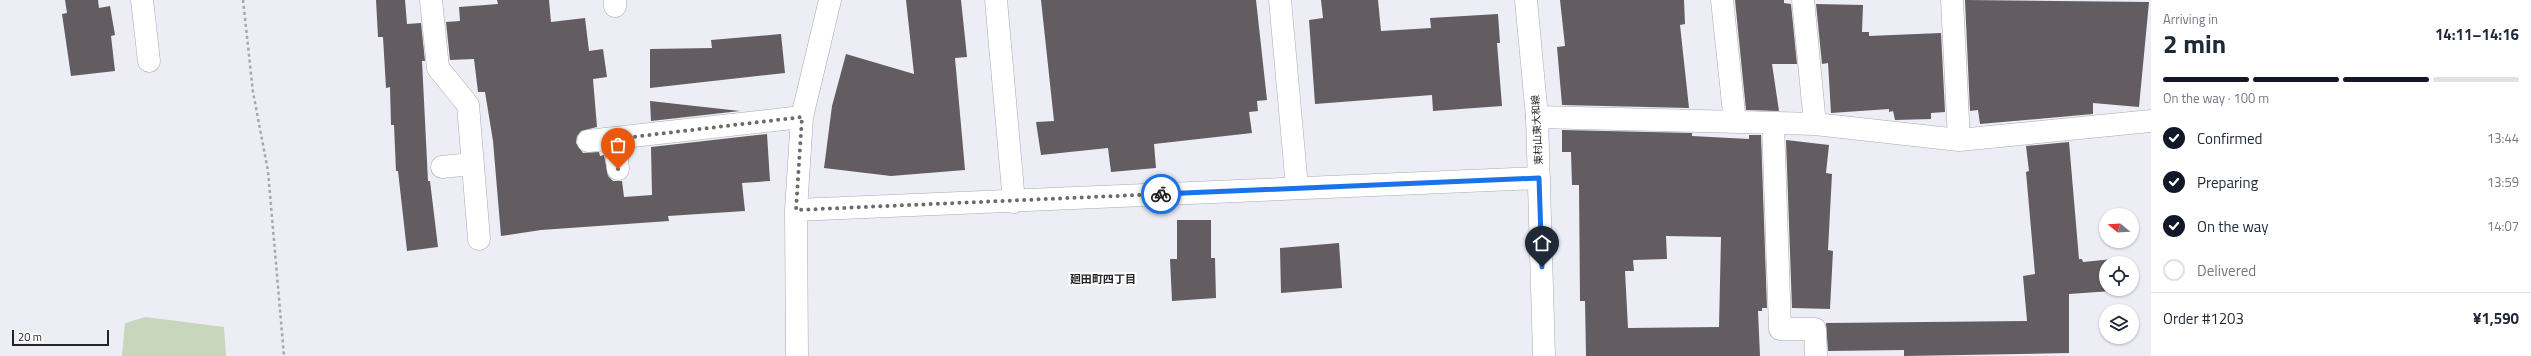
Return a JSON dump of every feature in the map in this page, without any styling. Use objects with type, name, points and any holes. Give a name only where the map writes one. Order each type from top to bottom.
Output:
[{"type":"street","points":[[142,0],[149,61]]},
{"type":"street","points":[[431,0],[438,68],[468,105],[479,239]]},
{"type":"street","points":[[797,356],[796,210],[802,117],[830,0]]},
{"type":"street","points":[[996,0],[1014,202]]},
{"type":"street","points":[[1280,0],[1297,187]]},
{"type":"street","name":"東村山東大和線","points":[[1526,0],[1537,117],[1544,356]]},
{"type":"street","points":[[1722,0],[1735,122]]},
{"type":"street","points":[[1804,0],[1815,124]]},
{"type":"street","points":[[1952,0],[1959,140]]},
{"type":"street","points":[[588,141],[802,117]]},
{"type":"street","points":[[1537,117],[1815,124],[1959,140],[2151,121]]},
{"type":"street","points":[[1774,123],[1780,329],[1816,329],[1816,356]]},
{"type":"street","points":[[615,139],[618,169]]},
{"type":"street","points":[[442,167],[472,164]]},
{"type":"street","points":[[796,210],[1014,202],[1297,187],[1539,178]]},
{"type":"path","points":[[243,0],[252,92],[268,171],[284,356]]},
{"type":"green space","points":[[146,317],[224,327],[226,356],[122,356],[125,323]]},
{"type":"building","points":[[65,0],[98,0],[99,8],[110,6],[115,35],[111,36],[115,71],[71,76],[62,14],[67,13]]},
{"type":"building","points":[[376,0],[405,0],[407,24],[421,23],[425,61],[422,61],[428,181],[430,181],[438,247],[407,251],[398,171],[396,171],[394,125],[391,125],[390,87],[386,88],[383,37],[378,37]]},
{"type":"building","points":[[497,0],[549,0],[551,22],[585,18],[589,51],[603,49],[607,77],[593,79],[597,127],[581,131],[577,136],[576,143],[583,153],[599,152],[600,156],[604,155],[608,176],[613,181],[622,181],[624,197],[652,195],[651,147],[767,134],[770,181],[742,183],[745,211],[668,216],[669,221],[541,230],[501,236],[493,141],[485,92],[478,92],[474,59],[450,60],[446,22],[460,21],[459,7],[498,4]]},
{"type":"building","points":[[906,0],[961,0],[967,57],[955,58],[965,170],[891,176],[824,168],[832,106],[846,54],[914,74]]},
{"type":"building","points":[[1041,0],[1256,0],[1267,100],[1257,101],[1258,111],[1249,112],[1252,133],[1154,144],[1156,168],[1111,172],[1108,148],[1041,155],[1036,122],[1054,121]]},
{"type":"building","points":[[1321,0],[1378,0],[1381,31],[1431,28],[1430,18],[1498,14],[1500,43],[1497,43],[1502,106],[1433,111],[1432,95],[1315,104],[1309,20],[1323,18]]},
{"type":"building","points":[[1560,0],[1684,0],[1685,24],[1680,25],[1689,108],[1562,105],[1557,47],[1565,46]]},
{"type":"building","points":[[1735,0],[1784,0],[1784,3],[1791,4],[1797,64],[1772,64],[1779,111],[1746,110]]},
{"type":"building","points":[[1965,0],[2149,2],[2139,107],[2093,103],[2093,114],[1980,124],[1978,110],[1970,111]]},
{"type":"building","points":[[1816,4],[1863,5],[1862,32],[1869,32],[1869,36],[1941,33],[1945,112],[1931,113],[1931,119],[1895,120],[1893,111],[1889,112],[1889,109],[1831,113],[1828,63],[1822,64]]},
{"type":"building","points":[[781,34],[785,73],[650,88],[650,49],[712,48],[711,40]]},
{"type":"building","points":[[650,101],[740,111],[651,121]]},
{"type":"building","points":[[1562,130],[1692,133],[1692,136],[1749,139],[1749,135],[1761,135],[1767,308],[1762,308],[1762,311],[1758,311],[1760,356],[1586,356],[1585,301],[1580,301],[1579,185],[1572,185],[1571,152],[1562,152]],"holes":[[[1666,236],[1721,237],[1719,327],[1628,328],[1625,271],[1634,271],[1633,260],[1667,259]]]},
{"type":"building","points":[[1786,140],[1829,145],[1826,173],[1832,174],[1828,250],[1833,251],[1830,309],[1792,308]]},
{"type":"building","points":[[2069,142],[2079,259],[2082,259],[2083,262],[2099,260],[2099,292],[2069,294],[2069,353],[1904,356],[1904,350],[1828,351],[1826,323],[2027,321],[2023,276],[2035,274],[2026,172],[2029,171],[2026,146]]},
{"type":"building","points":[[1177,220],[1211,220],[1211,258],[1215,258],[1216,298],[1172,301],[1170,259],[1177,259]]},
{"type":"building","points":[[1339,243],[1342,288],[1281,293],[1280,248]]},
{"type":"way so far","points":[[618,169],[615,139],[802,117],[796,210],[1014,202],[1161,194]]},
{"type":"district","name":"廻田町四丁目","points":[[1103,279]]},
{"type":"route","points":[[1161,194],[1297,187],[1539,178],[1542,267]]}]
